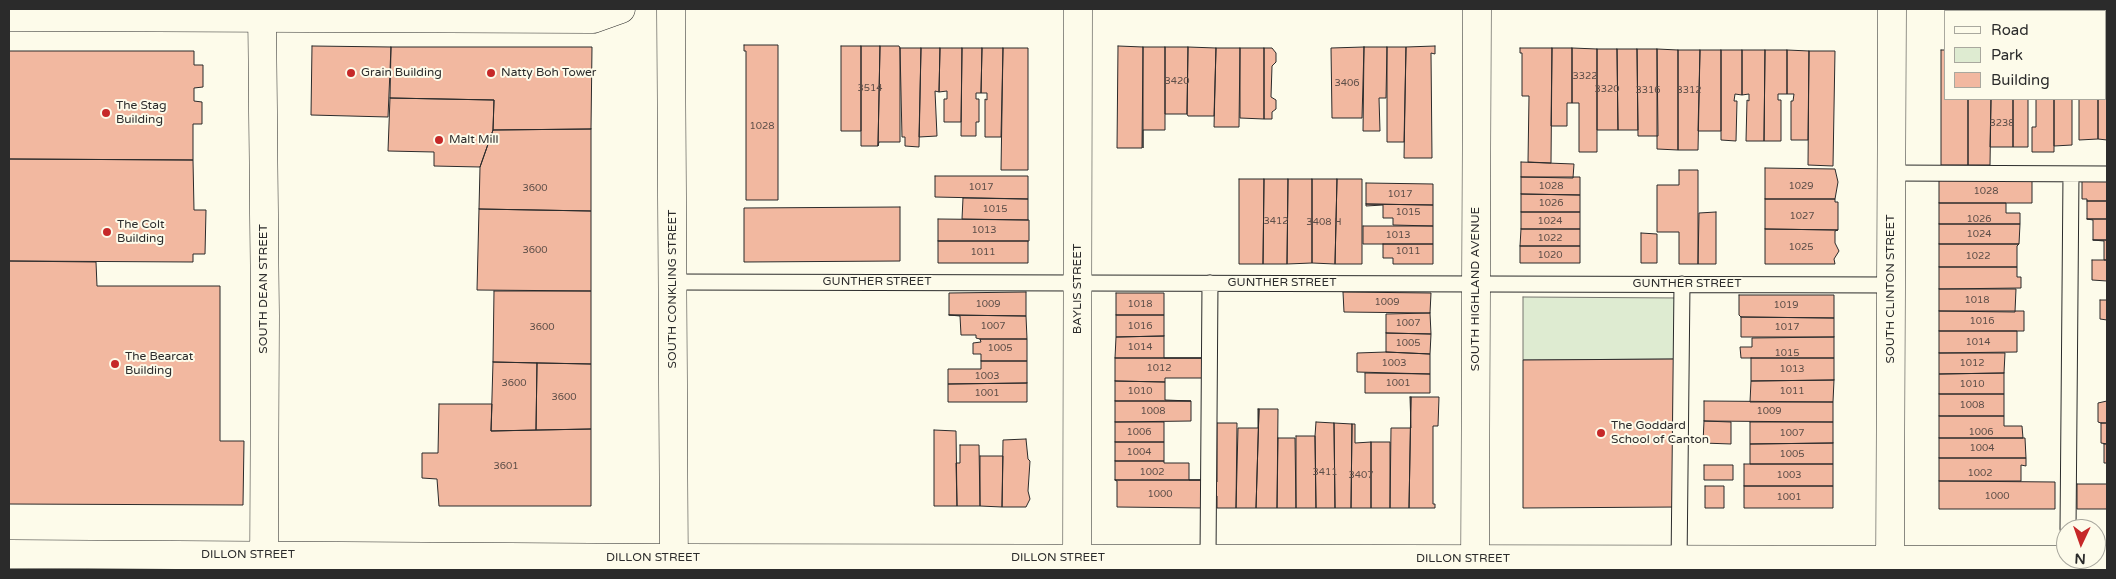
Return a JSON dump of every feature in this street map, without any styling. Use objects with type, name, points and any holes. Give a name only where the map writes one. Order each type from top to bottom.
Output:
[{"type":"street","points":[[9,17],[262,13],[593,19],[621,9]]},
{"type":"street","name":"SOUTH CONKLING STREET","points":[[670,9],[674,564]]},
{"type":"street","name":"BAYLIS STREET","points":[[1077,564],[1078,9]]},
{"type":"street","name":"SOUTH HIGHLAND AVENUE","points":[[1476,564],[1477,9]]},
{"type":"street","name":"SOUTH CLINTON STREET","points":[[1890,565],[1892,9]]},
{"type":"street","name":"SOUTH DEAN STREET","points":[[262,13],[265,301],[264,562]]},
{"type":"street","name":"DILLON STREET","points":[[9,554],[49,562],[674,564],[1077,564],[1208,558],[1476,564],[1890,565],[2056,559]]},
{"type":"lane","points":[[1891,173],[2107,174]]},
{"type":"lane","points":[[2068,519],[2071,174]]},
{"type":"lane","name":"GUNTHER STREET","points":[[673,282],[1891,285]]},
{"type":"lane","points":[[1208,558],[1210,283]]},
{"type":"lane","points":[[1679,564],[1682,284]]},
{"type":"green space","points":[[1523,297],[1679,298],[1679,359],[1523,360]]},
{"type":"building","points":[[744,45],[778,45],[778,200],[746,200],[746,51],[744,51]]},
{"type":"building","name":"Grain Building","points":[[312,46],[391,47],[388,117],[311,115]]},
{"type":"building","points":[[841,46],[861,46],[861,131],[841,131]]},
{"type":"building","points":[[861,46],[880,46],[878,146],[861,146]]},
{"type":"building","points":[[880,46],[899,46],[900,48],[900,142],[879,142],[878,146]]},
{"type":"building","points":[[1118,46],[1143,47],[1142,148],[1117,148]]},
{"type":"building","points":[[1435,46],[1435,54],[1431,53],[1432,158],[1404,158],[1406,47]]},
{"type":"building","name":"Natty Boh Tower","points":[[391,47],[592,47],[591,129],[493,130],[494,100],[390,98]]},
{"type":"building","points":[[1143,47],[1165,47],[1165,130],[1143,130]]},
{"type":"building","points":[[1165,47],[1188,47],[1187,114],[1165,114]]},
{"type":"building","points":[[1188,47],[1216,48],[1214,116],[1188,116],[1187,114]]},
{"type":"building","points":[[1364,47],[1362,118],[1332,118],[1331,48]]},
{"type":"building","points":[[1364,47],[1387,47],[1386,98],[1379,98],[1380,131],[1363,131]]},
{"type":"building","points":[[1387,47],[1406,47],[1404,142],[1387,142]]},
{"type":"building","points":[[900,48],[921,48],[919,147],[905,146],[905,137],[902,137]]},
{"type":"building","points":[[921,48],[940,48],[939,92],[935,91],[937,136],[919,137]]},
{"type":"building","points":[[940,48],[962,48],[961,122],[944,122],[944,99],[947,99],[947,91],[939,92]]},
{"type":"building","points":[[962,48],[982,48],[981,93],[976,93],[976,99],[979,99],[979,122],[976,122],[976,136],[961,136]]},
{"type":"building","points":[[982,48],[1003,48],[1001,137],[985,137],[985,99],[987,100],[987,93],[981,93]]},
{"type":"building","points":[[1003,48],[1028,48],[1028,170],[1001,170]]},
{"type":"building","points":[[1216,48],[1240,48],[1239,127],[1214,127]]},
{"type":"building","points":[[1240,48],[1264,48],[1264,119],[1240,118]]},
{"type":"building","points":[[1264,48],[1272,48],[1276,53],[1276,62],[1272,66],[1271,97],[1276,100],[1276,109],[1272,112],[1272,119],[1264,119]]},
{"type":"building","points":[[1520,48],[1552,48],[1551,163],[1528,162],[1529,96],[1522,96],[1522,53],[1520,53]]},
{"type":"building","points":[[1552,48],[1572,48],[1572,103],[1567,103],[1567,126],[1551,126]]},
{"type":"building","points":[[1572,48],[1597,49],[1597,152],[1579,152],[1579,103],[1572,103]]},
{"type":"building","points":[[2107,48],[2107,140],[2098,139],[2098,100],[2106,100]]},
{"type":"building","points":[[1597,49],[1617,49],[1618,130],[1597,130]]},
{"type":"building","points":[[1617,49],[1637,49],[1638,130],[1618,130]]},
{"type":"building","points":[[1637,49],[1657,49],[1658,136],[1638,136]]},
{"type":"building","points":[[1657,49],[1678,50],[1678,150],[1657,149]]},
{"type":"building","points":[[1678,50],[1700,50],[1698,150],[1678,150]]},
{"type":"building","points":[[1700,50],[1721,50],[1721,131],[1698,131]]},
{"type":"building","points":[[1721,50],[1742,50],[1742,95],[1735,94],[1734,101],[1737,101],[1736,141],[1721,140]]},
{"type":"building","points":[[1742,50],[1765,50],[1764,141],[1746,141],[1747,100],[1749,101],[1749,94],[1742,95]]},
{"type":"building","points":[[1765,50],[1787,50],[1787,94],[1778,94],[1778,100],[1781,100],[1781,141],[1764,141]]},
{"type":"building","points":[[1787,50],[1809,51],[1808,140],[1791,140],[1791,101],[1793,101],[1794,94],[1787,94]]},
{"type":"building","points":[[1941,50],[1944,50],[1944,100],[1968,100],[1968,165],[1941,165]]},
{"type":"building","name":"The Stag Building","points":[[9,51],[194,51],[194,65],[203,65],[203,87],[194,88],[194,101],[202,102],[202,124],[193,124],[193,160],[9,159]]},
{"type":"building","points":[[1809,51],[1835,51],[1833,166],[1808,165]]},
{"type":"building","name":"Malt Mill","points":[[390,98],[494,100],[493,130],[480,167],[434,166],[434,152],[388,151]]},
{"type":"building","points":[[1968,100],[1991,100],[1990,165],[1968,165]]},
{"type":"building","points":[[1991,100],[2013,100],[2013,147],[1990,147]]},
{"type":"building","points":[[2013,100],[2028,100],[2028,147],[2013,147]]},
{"type":"building","points":[[2036,100],[2054,100],[2054,152],[2032,152],[2032,127],[2036,127]]},
{"type":"building","points":[[2054,100],[2072,100],[2072,145],[2054,146]]},
{"type":"building","points":[[2079,100],[2098,100],[2098,139],[2079,140]]},
{"type":"building","points":[[591,129],[591,211],[479,209],[480,167],[493,130]]},
{"type":"building","name":"The Colt Building","points":[[9,159],[193,160],[194,210],[206,210],[205,254],[193,254],[193,262],[9,261]]},
{"type":"building","points":[[1521,162],[1574,164],[1573,178],[1521,177]]},
{"type":"building","points":[[1765,168],[1835,169],[1838,182],[1835,199],[1765,199]]},
{"type":"building","points":[[1679,170],[1698,170],[1698,264],[1679,264],[1679,232],[1657,232],[1657,185],[1679,185]]},
{"type":"building","points":[[935,176],[1028,176],[1028,199],[935,197]]},
{"type":"building","points":[[1521,177],[1580,177],[1580,195],[1521,194]]},
{"type":"building","points":[[1939,178],[2032,180],[2032,203],[1939,203]]},
{"type":"building","points":[[1239,179],[1264,179],[1263,264],[1239,264]]},
{"type":"building","points":[[1264,179],[1288,179],[1287,264],[1263,264]]},
{"type":"building","points":[[1288,179],[1312,179],[1312,263],[1287,264]]},
{"type":"building","points":[[1312,179],[1337,179],[1335,264],[1312,263]]},
{"type":"building","points":[[1337,179],[1362,179],[1362,264],[1335,264]]},
{"type":"building","points":[[2082,180],[2107,180],[2107,201],[2087,201],[2087,199],[2082,199]]},
{"type":"building","points":[[1366,183],[1433,184],[1433,205],[1366,204]]},
{"type":"building","points":[[1521,194],[1580,195],[1580,212],[1521,212]]},
{"type":"building","points":[[963,198],[1028,199],[1028,220],[962,219]]},
{"type":"building","points":[[1765,199],[1835,199],[1835,202],[1838,202],[1838,230],[1765,229]]},
{"type":"building","points":[[2087,201],[2107,201],[2107,219],[2087,219]]},
{"type":"building","points":[[1939,203],[2006,203],[2006,213],[2020,213],[2020,224],[1939,224]]},
{"type":"building","points":[[1366,204],[1433,205],[1433,226],[1393,225],[1393,218],[1383,218],[1383,205],[1366,206]]},
{"type":"building","points":[[900,207],[900,261],[744,262],[744,208]]},
{"type":"building","points":[[479,209],[591,211],[591,291],[477,290]]},
{"type":"building","points":[[1521,212],[1580,212],[1580,229],[1521,229]]},
{"type":"building","points":[[1716,212],[1716,264],[1698,264],[1699,213]]},
{"type":"building","points":[[938,219],[1029,220],[1029,241],[938,241]]},
{"type":"building","points":[[2087,219],[2107,219],[2107,240],[2093,240],[2093,220]]},
{"type":"building","points":[[1939,224],[2020,224],[2019,244],[1939,244]]},
{"type":"building","points":[[1363,226],[1433,226],[1433,244],[1363,244]]},
{"type":"building","points":[[1521,229],[1580,229],[1580,246],[1520,246]]},
{"type":"building","points":[[1765,229],[1838,230],[1835,231],[1835,243],[1839,251],[1834,259],[1835,264],[1765,264]]},
{"type":"building","points":[[1641,233],[1657,234],[1657,263],[1641,263]]},
{"type":"building","points":[[2093,240],[2107,240],[2107,260],[2104,260],[2104,241]]},
{"type":"building","points":[[938,241],[1028,241],[1028,263],[938,263]]},
{"type":"building","points":[[1383,244],[1433,244],[1433,264],[1393,264],[1393,258],[1383,258]]},
{"type":"building","points":[[1939,244],[2019,244],[2017,246],[2017,267],[1939,267]]},
{"type":"building","points":[[1520,246],[1580,246],[1580,263],[1520,263]]},
{"type":"building","points":[[2092,260],[2107,260],[2107,281],[2092,280]]},
{"type":"building","name":"The Bearcat Building","points":[[9,261],[96,262],[97,286],[220,286],[220,441],[244,441],[243,505],[9,504]]},
{"type":"building","points":[[1939,267],[2017,267],[2017,277],[2021,277],[2021,288],[1939,289]]},
{"type":"building","points":[[1939,289],[2016,289],[2015,312],[1939,311]]},
{"type":"building","points":[[494,291],[591,291],[591,364],[493,362]]},
{"type":"building","points":[[1026,292],[1026,316],[949,315],[949,293]]},
{"type":"building","points":[[1343,292],[1431,293],[1430,313],[1344,312]]},
{"type":"building","points":[[1116,293],[1164,293],[1164,315],[1116,315]]},
{"type":"building","points":[[1739,295],[1834,295],[1834,318],[1741,317],[1739,315]]},
{"type":"building","points":[[2100,300],[2107,300],[2107,320],[2100,319]]},
{"type":"building","points":[[1939,311],[2024,311],[2024,331],[1939,331]]},
{"type":"building","points":[[1430,313],[1431,334],[1386,333],[1386,314]]},
{"type":"building","points":[[949,315],[1026,316],[1027,339],[980,339],[976,338],[976,335],[961,335],[960,316]]},
{"type":"building","points":[[1116,315],[1164,315],[1164,336],[1116,337]]},
{"type":"building","points":[[1741,317],[1834,318],[1834,337],[1741,337]]},
{"type":"building","points":[[1939,331],[2017,331],[2017,352],[1939,353]]},
{"type":"building","points":[[1386,333],[1431,334],[1430,354],[1386,352]]},
{"type":"building","points":[[1164,336],[1164,358],[1115,358],[1116,337]]},
{"type":"building","points":[[1834,337],[1834,358],[1741,358],[1740,347],[1752,347],[1752,338]]},
{"type":"building","points":[[980,339],[1027,339],[1027,361],[981,361],[981,354],[973,354],[973,343],[981,342]]},
{"type":"building","points":[[1357,353],[1430,354],[1430,374],[1357,372]]},
{"type":"building","points":[[1939,353],[2005,353],[2004,373],[1939,374]]},
{"type":"building","points":[[1115,358],[1203,358],[1203,378],[1165,378],[1165,382],[1115,381]]},
{"type":"building","points":[[1751,358],[1834,358],[1834,380],[1751,381]]},
{"type":"building","name":"The Goddard School of Canton","points":[[1679,359],[1678,507],[1523,508],[1523,360]]},
{"type":"building","points":[[981,361],[1027,361],[1027,383],[948,384],[948,369],[981,369]]},
{"type":"building","points":[[493,362],[537,363],[536,430],[491,431]]},
{"type":"building","points":[[537,363],[591,364],[591,429],[536,430]]},
{"type":"building","points":[[1365,373],[1430,374],[1430,393],[1365,393]]},
{"type":"building","points":[[2004,373],[2004,394],[1939,394],[1939,374]]},
{"type":"building","points":[[1834,380],[1833,402],[1750,402],[1751,381]]},
{"type":"building","points":[[1115,381],[1165,382],[1165,400],[1191,401],[1115,401]]},
{"type":"building","points":[[1027,383],[1027,402],[948,402],[948,384]]},
{"type":"building","points":[[1939,394],[2004,394],[2004,416],[1939,416]]},
{"type":"building","points":[[1411,397],[1439,397],[1438,426],[1433,426],[1433,504],[1435,504],[1435,508],[1409,508]]},
{"type":"building","points":[[1115,401],[1191,401],[1191,421],[1115,422]]},
{"type":"building","points":[[1704,401],[1833,402],[1833,422],[1704,421]]},
{"type":"building","points":[[2107,401],[2107,423],[2098,422],[2098,403]]},
{"type":"building","points":[[439,404],[492,404],[491,431],[591,429],[591,506],[439,506],[437,479],[422,478],[422,453],[438,453]]},
{"type":"building","points":[[1259,409],[1256,508],[1236,508],[1238,428],[1258,428]]},
{"type":"building","points":[[1259,409],[1278,409],[1277,508],[1256,508]]},
{"type":"building","points":[[1939,416],[2004,416],[2004,426],[2022,426],[2023,438],[1939,438]]},
{"type":"building","points":[[1704,421],[1731,422],[1731,444],[1703,443]]},
{"type":"building","points":[[1115,422],[1164,422],[1164,442],[1115,442]]},
{"type":"building","points":[[1316,422],[1334,423],[1335,508],[1316,508]]},
{"type":"building","points":[[1750,422],[1833,422],[1833,443],[1750,444]]},
{"type":"building","points":[[1217,423],[1237,423],[1236,508],[1217,508],[1217,496],[1212,492],[1213,486],[1217,482]]},
{"type":"building","points":[[1334,423],[1352,424],[1351,508],[1335,508]]},
{"type":"building","points":[[2101,423],[2107,423],[2107,444],[2101,443]]},
{"type":"building","points":[[1352,424],[1355,424],[1355,443],[1371,442],[1371,508],[1351,508]]},
{"type":"building","points":[[1391,428],[1410,428],[1409,508],[1390,508]]},
{"type":"building","points":[[934,430],[956,431],[957,506],[934,506]]},
{"type":"building","points":[[1296,436],[1315,436],[1316,508],[1296,508]]},
{"type":"building","points":[[1278,438],[1295,438],[1296,508],[1277,508]]},
{"type":"building","points":[[1939,438],[2025,438],[2026,458],[1939,458]]},
{"type":"building","points":[[1026,439],[1028,459],[1030,461],[1028,491],[1030,499],[1026,507],[1002,507],[1003,440]]},
{"type":"building","points":[[1115,442],[1164,442],[1164,461],[1115,461]]},
{"type":"building","points":[[1371,442],[1390,442],[1390,508],[1371,508]]},
{"type":"building","points":[[1833,443],[1833,464],[1750,464],[1750,444]]},
{"type":"building","points":[[2104,444],[2107,444],[2107,463],[2104,463]]},
{"type":"building","points":[[960,445],[979,445],[980,506],[957,506],[956,463],[960,463]]},
{"type":"building","points":[[980,456],[1003,456],[1002,507],[980,506]]},
{"type":"building","points":[[1939,458],[2026,458],[2026,466],[2021,465],[2021,481],[1939,481]]},
{"type":"building","points":[[1115,461],[1189,463],[1189,480],[1115,480]]},
{"type":"building","points":[[1744,464],[1833,464],[1833,486],[1744,486]]},
{"type":"building","points":[[1704,465],[1733,465],[1733,480],[1704,480]]},
{"type":"building","points":[[1115,480],[1204,480],[1204,508],[1117,507],[1117,481]]},
{"type":"building","points":[[1939,481],[2055,482],[2055,509],[1939,509]]},
{"type":"building","points":[[2077,484],[2107,484],[2107,509],[2077,509]]},
{"type":"building","points":[[1705,486],[1724,486],[1724,508],[1705,508]]},
{"type":"building","points":[[1744,486],[1833,486],[1833,508],[1744,508]]},
{"type":"place","name":"Grain Building","points":[[351,73]]},
{"type":"place","name":"Natty Boh Tower","points":[[491,73]]},
{"type":"place","name":"The Stag Building","points":[[106,113]]},
{"type":"place","name":"Malt Mill","points":[[439,140]]},
{"type":"place","name":"The Colt Building","points":[[107,232]]},
{"type":"place","name":"The Bearcat Building","points":[[115,364]]},
{"type":"place","name":"The Goddard School of Canton","points":[[1601,433]]}]
